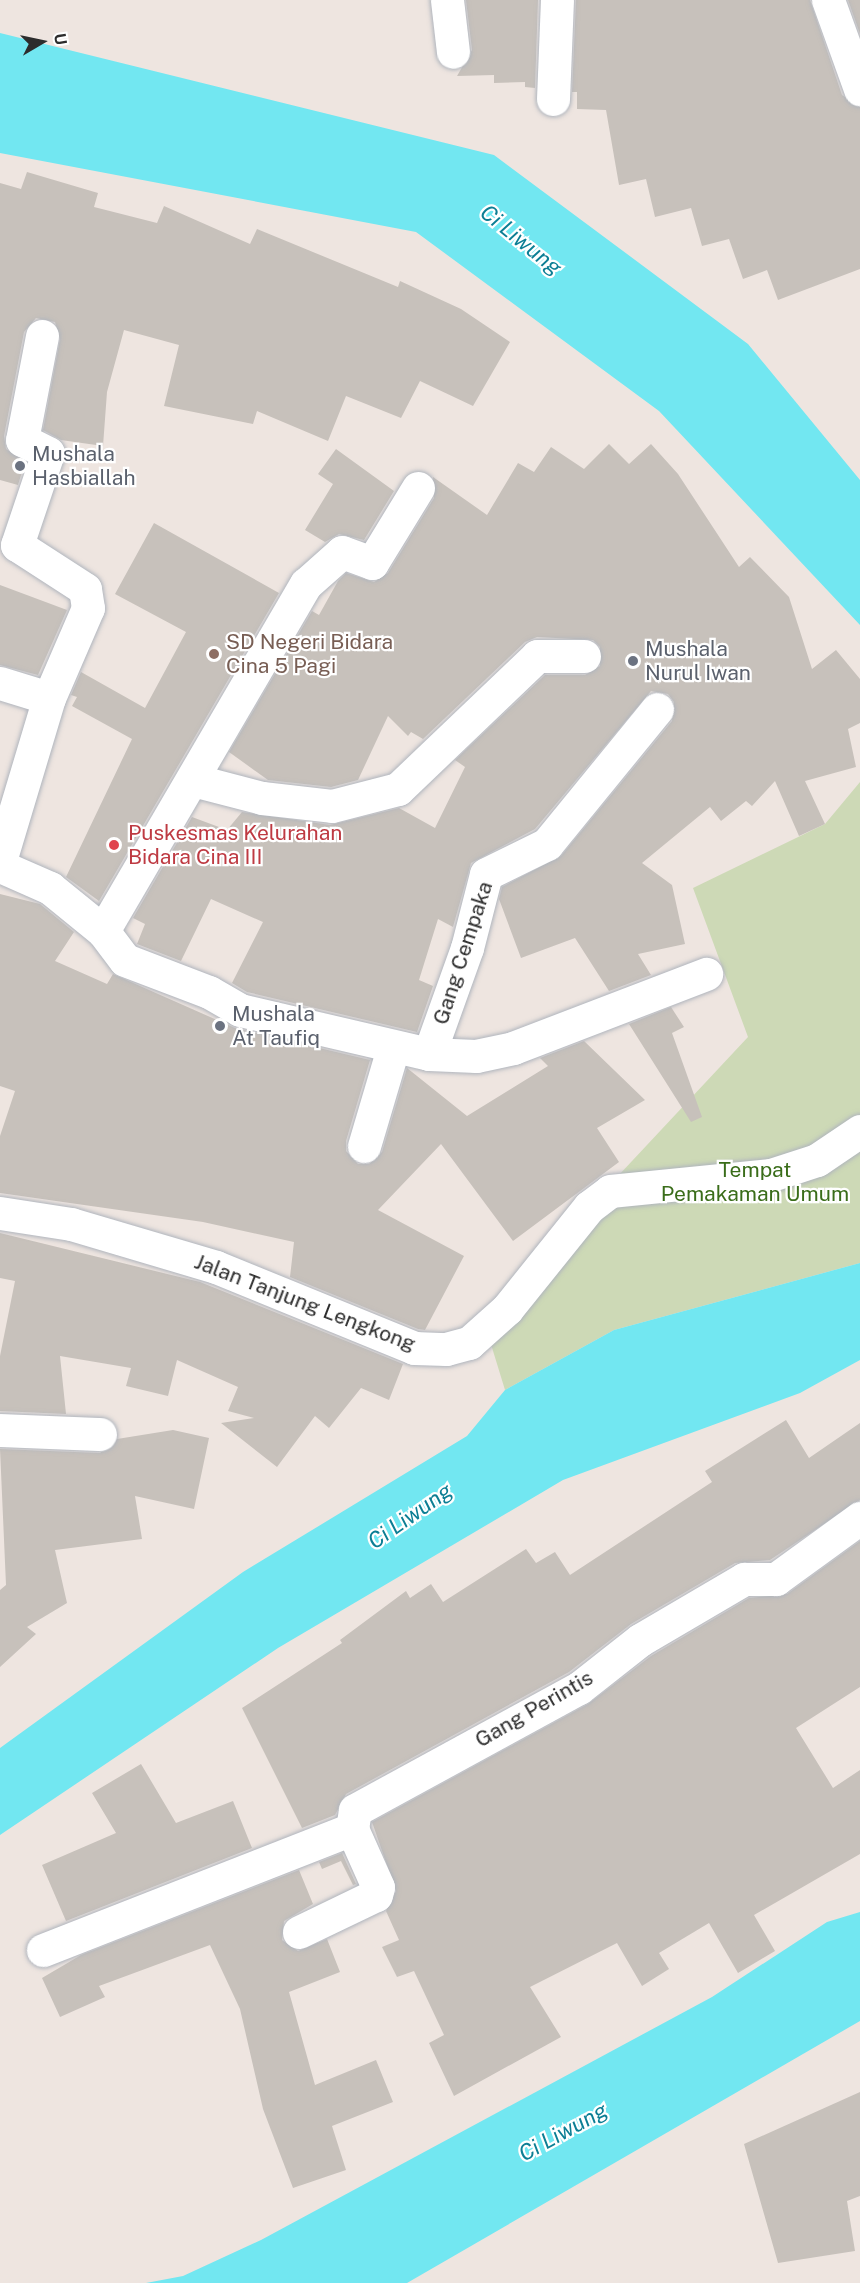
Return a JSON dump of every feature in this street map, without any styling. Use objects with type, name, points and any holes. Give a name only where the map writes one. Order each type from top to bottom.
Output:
[{"type":"street","points":[[447,0],[453,52]]},
{"type":"street","points":[[553,99],[557,0]]},
{"type":"street","points":[[828,0],[860,89]]},
{"type":"street","points":[[42,336],[22,440],[48,453],[17,545],[37,556],[85,590],[89,598],[86,619],[49,698],[0,864],[50,888],[103,931],[125,960],[209,992],[240,1011],[393,1048],[429,1054],[476,1056],[513,1048],[706,974]]},
{"type":"street","points":[[103,931],[194,780],[306,584],[342,552],[372,563],[418,488]]},
{"type":"street","points":[[194,780],[262,798],[332,806],[398,789],[537,656],[584,656]]},
{"type":"street","points":[[0,683],[49,698]]},
{"type":"street","name":"Gang Cempaka","points":[[429,1054],[467,948],[486,874],[547,844],[657,710]]},
{"type":"street","points":[[364,1146],[393,1048]]},
{"type":"street","name":"Jalan Tanjung Lengkong","points":[[0,1213],[71,1224],[216,1267],[414,1348],[446,1349],[469,1343],[507,1309],[589,1207],[610,1191],[771,1175],[817,1160],[860,1131]]},
{"type":"street","points":[[0,1431],[100,1434]]},
{"type":"street","name":"Gang Perintis","points":[[352,1829],[355,1810],[394,1785],[579,1688],[640,1640],[744,1579],[776,1579],[860,1518]]},
{"type":"street","points":[[43,1950],[352,1829],[378,1887],[376,1895],[299,1932]]},
{"type":"green space","name":"Tempat Pemakaman Umum","points":[[860,782],[860,1263],[614,1330],[505,1390],[486,1328],[589,1207],[748,1037],[693,888],[825,824]]},
{"type":"water","name":"Ci Liwung","points":[[0,33],[494,155],[748,344],[860,480],[860,625],[659,411],[416,232],[0,153]]},
{"type":"water","name":"Ci Liwung","points":[[860,1263],[860,1360],[800,1393],[563,1480],[278,1648],[0,1835],[0,1748],[243,1572],[467,1436],[505,1390],[614,1330]]},
{"type":"water","name":"Ci Liwung","points":[[860,1912],[860,2021],[407,2283],[146,2283],[183,2276],[261,2240],[712,1997],[827,1922]]},
{"type":"building","points":[[466,0],[538,0],[535,88],[525,87],[525,82],[494,83],[494,75],[457,76],[472,50]]},
{"type":"building","points":[[576,0],[810,0],[842,95],[860,107],[860,269],[778,300],[767,270],[743,279],[729,239],[702,246],[691,208],[655,217],[646,179],[619,185],[606,110],[577,109],[577,92],[572,92]]},
{"type":"building","points":[[848,0],[860,0],[860,34]]},
{"type":"building","points":[[27,172],[98,193],[94,207],[157,223],[164,206],[250,244],[257,229],[398,287],[400,281],[461,309],[510,342],[473,406],[420,381],[401,418],[346,396],[328,441],[257,411],[253,424],[164,406],[179,345],[124,330],[107,392],[103,446],[61,440],[43,430],[60,339],[55,322],[36,318],[24,332],[4,436],[6,449],[25,462],[18,485],[0,480],[0,183],[21,189]]},
{"type":"building","points":[[609,444],[629,464],[651,444],[678,474],[739,567],[750,557],[789,597],[812,669],[836,650],[860,679],[860,723],[848,729],[856,767],[805,781],[825,824],[799,836],[775,781],[752,806],[746,801],[721,821],[710,807],[642,863],[672,885],[685,944],[638,954],[651,975],[609,991],[575,938],[521,958],[499,899],[502,887],[561,856],[672,721],[674,702],[668,694],[651,691],[535,829],[471,863],[453,927],[438,919],[419,980],[433,986],[417,1032],[247,992],[232,983],[263,922],[211,899],[181,961],[137,944],[145,924],[133,918],[192,817],[227,830],[242,812],[330,825],[399,808],[435,828],[465,767],[455,760],[545,675],[585,675],[600,666],[600,647],[593,640],[537,637],[525,642],[423,739],[411,732],[408,736],[388,716],[358,780],[331,787],[268,780],[229,752],[312,611],[319,615],[338,581],[346,573],[374,582],[388,573],[434,498],[433,477],[487,515],[518,463],[534,472],[551,447],[584,469]]},
{"type":"building","points":[[336,449],[394,491],[364,540],[339,534],[325,542],[305,530],[333,484],[318,474]]},
{"type":"building","name":"SD Negeri Bidara Cina 5 Pagi","points":[[154,523],[279,593],[99,901],[66,877],[132,739],[72,706],[77,697],[71,695],[81,672],[145,708],[186,632],[115,594]]},
{"type":"building","points":[[0,585],[67,610],[38,675],[0,665]]},
{"type":"building","points":[[0,894],[40,904],[74,932],[55,961],[107,984],[113,974],[235,1028],[370,1060],[346,1141],[346,1151],[358,1164],[369,1164],[382,1152],[407,1068],[467,1116],[548,1066],[540,1058],[584,1041],[645,1100],[597,1128],[619,1162],[513,1241],[441,1144],[378,1210],[464,1256],[425,1330],[418,1329],[290,1277],[294,1242],[203,1222],[0,1193],[0,1136],[15,1091],[0,1086]]},
{"type":"building","points":[[671,1007],[684,1027],[672,1033],[702,1117],[691,1122],[629,1024]]},
{"type":"building","points":[[0,1233],[200,1282],[403,1364],[389,1400],[361,1388],[329,1428],[315,1416],[277,1467],[221,1423],[254,1418],[228,1411],[238,1387],[177,1360],[168,1396],[126,1386],[131,1368],[60,1356],[66,1414],[0,1411],[0,1356],[15,1281],[0,1278]]},
{"type":"building","points":[[786,1420],[809,1458],[860,1423],[860,1500],[770,1560],[735,1563],[631,1624],[569,1672],[346,1794],[335,1815],[302,1828],[242,1708],[342,1643],[340,1640],[406,1591],[410,1598],[431,1584],[443,1602],[526,1549],[536,1563],[555,1552],[570,1575],[712,1482],[705,1471]]},
{"type":"building","points":[[173,1430],[209,1438],[194,1509],[135,1496],[142,1539],[55,1550],[67,1603],[27,1627],[36,1634],[0,1667],[0,1590],[6,1585],[0,1449],[100,1453],[117,1439]]},
{"type":"building","points":[[860,1541],[860,1687],[796,1728],[833,1788],[860,1770],[860,1854],[754,1915],[775,1951],[738,1973],[709,1923],[659,1953],[669,1969],[642,1986],[617,1943],[530,1987],[561,2037],[454,2096],[429,2043],[444,2035],[414,1971],[397,1977],[382,1947],[399,1940],[386,1911],[396,1891],[372,1822],[588,1704],[651,1656],[749,1598],[787,1594]]},
{"type":"building","points":[[141,1764],[176,1823],[233,1801],[252,1848],[66,1921],[42,1865],[116,1833],[92,1793]]},
{"type":"building","points":[[342,1853],[356,1884],[353,1885],[341,1861],[322,1869],[319,1862]]},
{"type":"building","points":[[299,1870],[313,1904],[284,1921],[282,1940],[298,1951],[327,1939],[340,1972],[289,1992],[315,2085],[376,2060],[393,2102],[332,2126],[346,2170],[293,2188],[263,2109],[240,2009],[210,1945],[99,1986],[105,1997],[60,2017],[42,1978],[81,1955]]},
{"type":"building","points":[[860,2092],[860,2196],[847,2201],[855,2251],[778,2263],[744,2144]]},
{"type":"place","name":"Mushala Hasbiallah","points":[[20,466]]},
{"type":"place","name":"SD Negeri Bidara Cina 5 Pagi","points":[[214,654]]},
{"type":"place","name":"Mushala Nurul Iwan","points":[[633,661]]},
{"type":"place","name":"Puskesmas Kelurahan Bidara Cina III","points":[[114,845]]},
{"type":"place","name":"Mushala At Taufiq","points":[[220,1026]]}]
